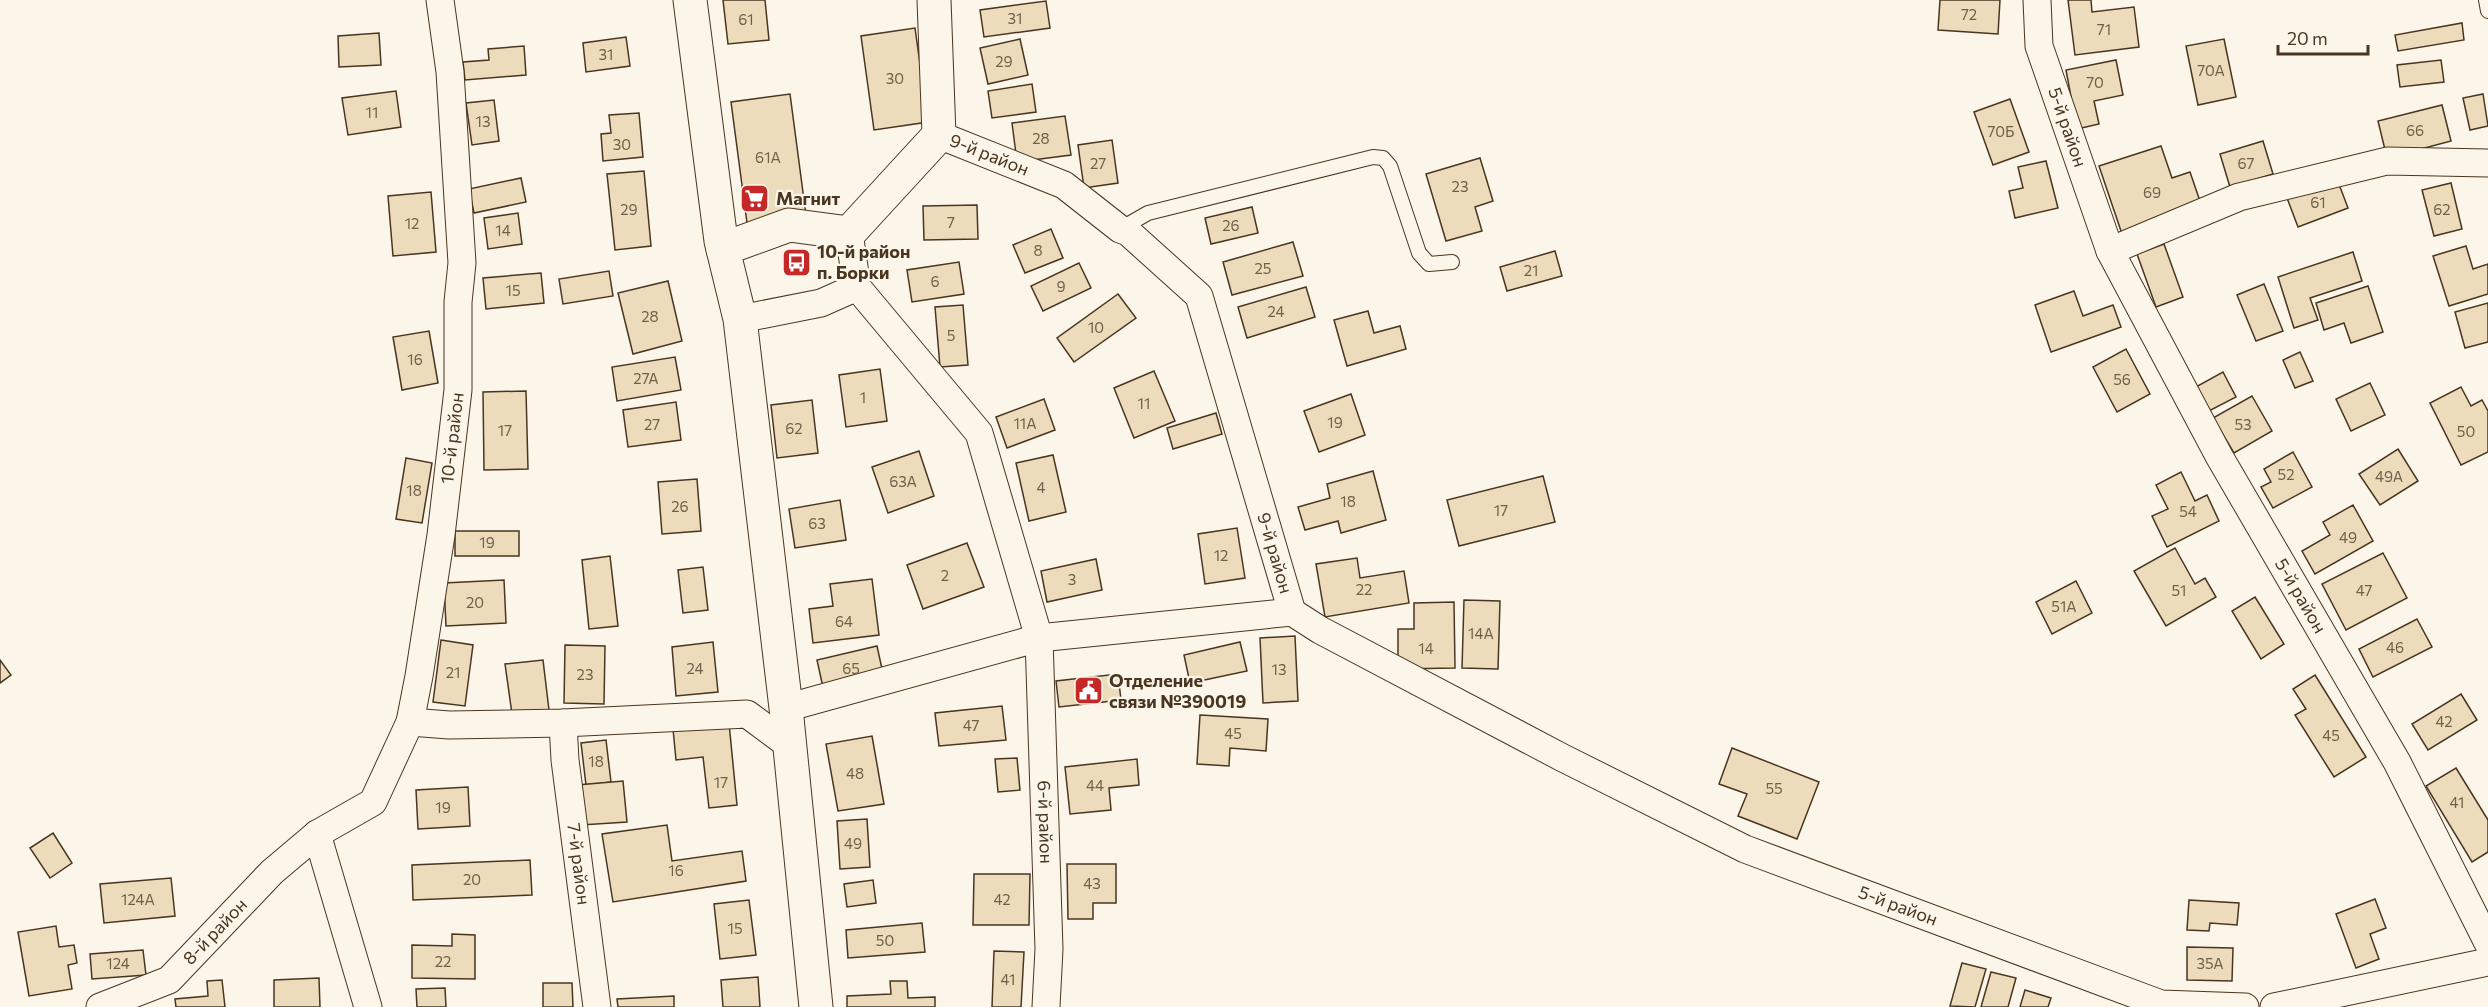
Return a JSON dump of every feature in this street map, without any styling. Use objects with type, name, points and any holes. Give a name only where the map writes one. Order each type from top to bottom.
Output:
[{"type":"street","name":"10-й район","points":[[317,834],[373,802],[410,722],[441,535],[458,390],[458,302],[462,263],[450,72],[440,0]]},
{"type":"street","points":[[690,0],[723,249],[740,319],[786,708],[816,1007]]},
{"type":"street","name":"9-й район","points":[[934,0],[939,135],[1064,185],[1120,229],[1128,232],[1198,296],[1292,612],[1320,630],[1563,758]]},
{"type":"street","name":"5-й район","points":[[2037,0],[2039,46],[2110,251],[2219,456],[2397,762],[2484,924]]},
{"type":"street","points":[[849,234],[939,135]]},
{"type":"street","points":[[2110,251],[2239,197],[2386,161],[2488,163]]},
{"type":"street","points":[[723,249],[789,225],[849,234]]},
{"type":"street","points":[[740,319],[821,303],[857,287],[849,234]]},
{"type":"street","name":"6-й район","points":[[857,287],[979,433],[1039,638],[1049,949],[1046,1007]]},
{"type":"street","points":[[786,708],[1039,638],[1292,612]]},
{"type":"street","points":[[410,722],[449,725],[563,723],[747,714],[790,747]]},
{"type":"street","name":"7-й район","points":[[563,723],[565,760],[597,1007]]},
{"type":"street","name":"5-й район","points":[[1563,758],[1745,849],[2161,1004],[2245,1007]]},
{"type":"street","points":[[317,834],[368,1007]]},
{"type":"street","name":"8-й район","points":[[100,1007],[169,980],[272,872],[317,834]]},
{"type":"street","points":[[2274,1007],[2488,962]]},
{"type":"lane","points":[[2486,0],[2488,11]]},
{"type":"lane","points":[[1120,229],[1148,213],[1373,157],[1383,158],[1390,166],[1419,253],[1429,264],[1452,262]]},
{"type":"building","points":[[723,0],[765,0],[769,40],[728,44]]},
{"type":"building","points":[[1940,0],[2000,0],[1998,34],[1938,30]]},
{"type":"building","points":[[2068,0],[2091,0],[2092,12],[2134,7],[2139,47],[2075,55]]},
{"type":"building","points":[[1046,1],[1050,28],[984,37],[980,10]]},
{"type":"building","points":[[2462,23],[2464,40],[2398,51],[2395,35]]},
{"type":"building","points":[[915,28],[928,122],[874,130],[861,36]]},
{"type":"building","points":[[379,33],[381,65],[339,67],[338,36]]},
{"type":"building","points":[[626,37],[630,66],[586,72],[583,43]]},
{"type":"building","points":[[1020,39],[1028,75],[988,84],[980,48]]},
{"type":"building","points":[[2224,39],[2236,97],[2198,105],[2186,46]]},
{"type":"building","points":[[524,46],[526,75],[465,80],[463,62],[489,60],[488,49]]},
{"type":"building","points":[[2116,60],[2123,95],[2094,101],[2099,124],[2077,129],[2066,70]]},
{"type":"building","points":[[2441,60],[2444,82],[2400,87],[2397,65]]},
{"type":"building","points":[[1032,84],[1036,112],[992,118],[988,91]]},
{"type":"building","points":[[396,91],[401,127],[348,135],[342,98]]},
{"type":"building","points":[[790,94],[806,215],[747,223],[731,102]]},
{"type":"building","points":[[2483,94],[2488,126],[2470,130],[2463,98]]},
{"type":"building","points":[[2010,99],[2029,152],[1993,165],[1974,112]]},
{"type":"building","points":[[494,100],[499,141],[472,145],[466,103]]},
{"type":"building","points":[[2442,105],[2451,141],[2387,158],[2378,121]]},
{"type":"building","points":[[639,113],[643,157],[603,161],[601,134],[611,133],[609,115]]},
{"type":"building","points":[[1065,116],[1071,155],[1017,162],[1012,123]]},
{"type":"building","points":[[1112,140],[1118,183],[1084,188],[1078,145]]},
{"type":"building","points":[[2263,141],[2273,174],[2230,187],[2220,154]]},
{"type":"building","points":[[2161,146],[2172,178],[2190,172],[2202,207],[2122,234],[2099,166]]},
{"type":"building","points":[[1480,158],[1493,201],[1475,207],[1482,231],[1446,241],[1426,174]]},
{"type":"building","points":[[2046,161],[2058,208],[2015,218],[2009,191],[2023,188],[2018,167]]},
{"type":"building","points":[[644,171],[651,246],[615,250],[607,174]]},
{"type":"building","points":[[521,178],[526,202],[474,213],[469,189]]},
{"type":"building","points":[[2337,179],[2348,208],[2298,227],[2287,198]]},
{"type":"building","points":[[2451,183],[2462,229],[2434,236],[2422,190]]},
{"type":"building","points":[[431,192],[436,252],[393,256],[388,196]]},
{"type":"building","points":[[977,205],[978,239],[924,240],[923,206]]},
{"type":"building","points":[[1252,207],[1258,233],[1211,244],[1205,218]]},
{"type":"building","points":[[518,213],[522,244],[488,249],[484,218]]},
{"type":"building","points":[[1051,229],[1063,258],[1025,273],[1013,245]]},
{"type":"building","points":[[1293,242],[1303,276],[1232,295],[1223,262]]},
{"type":"building","points":[[2164,244],[2183,297],[2156,307],[2137,254]]},
{"type":"building","points":[[2466,246],[2473,269],[2488,264],[2488,294],[2449,306],[2433,256]]},
{"type":"building","points":[[1555,251],[1562,276],[1507,291],[1500,267]]},
{"type":"building","points":[[2353,252],[2362,281],[2310,298],[2318,320],[2294,328],[2278,277]]},
{"type":"building","points":[[959,262],[964,294],[912,302],[907,270]]},
{"type":"building","points":[[1079,263],[1091,288],[1043,311],[1031,286]]},
{"type":"building","points":[[609,271],[613,296],[563,304],[559,279]]},
{"type":"building","points":[[541,273],[544,303],[486,309],[483,278]]},
{"type":"building","points":[[668,281],[682,341],[633,354],[618,293]]},
{"type":"building","points":[[2264,284],[2283,331],[2256,341],[2237,295]]},
{"type":"building","points":[[2368,286],[2383,332],[2351,343],[2344,323],[2324,330],[2316,303]]},
{"type":"building","points":[[1306,287],[1315,317],[1247,338],[1238,307]]},
{"type":"building","points":[[2074,291],[2083,316],[2113,305],[2121,327],[2051,352],[2035,305]]},
{"type":"building","points":[[1118,294],[1136,318],[1074,362],[1057,338]]},
{"type":"building","points":[[2488,303],[2488,342],[2465,348],[2455,312]]},
{"type":"building","points":[[963,305],[968,365],[940,367],[935,307]]},
{"type":"building","points":[[1368,311],[1374,333],[1400,326],[1406,349],[1347,366],[1334,320]]},
{"type":"building","points":[[429,331],[438,383],[402,390],[393,337]]},
{"type":"building","points":[[2126,349],[2150,394],[2117,412],[2093,367]]},
{"type":"building","points":[[2300,352],[2313,381],[2295,388],[2283,360]]},
{"type":"building","points":[[675,357],[681,390],[617,401],[612,367]]},
{"type":"building","points":[[880,369],[887,421],[846,427],[839,375]]},
{"type":"building","points":[[1154,371],[1175,421],[1134,438],[1114,388]]},
{"type":"building","points":[[2223,372],[2236,397],[2207,412],[2194,388]]},
{"type":"building","points":[[2370,383],[2385,415],[2351,431],[2336,399]]},
{"type":"building","points":[[2461,387],[2471,406],[2482,400],[2488,411],[2488,452],[2461,465],[2430,403]]},
{"type":"building","points":[[526,391],[528,469],[484,470],[483,392]]},
{"type":"building","points":[[1351,394],[1365,435],[1319,452],[1304,411]]},
{"type":"building","points":[[2252,396],[2272,431],[2234,453],[2213,418]]},
{"type":"building","points":[[1044,399],[1055,430],[1007,448],[996,417]]},
{"type":"building","points":[[812,400],[818,453],[777,458],[771,405]]},
{"type":"building","points":[[676,402],[681,440],[628,447],[623,410]]},
{"type":"building","points":[[1216,413],[1222,434],[1173,449],[1167,428]]},
{"type":"building","points":[[2398,449],[2418,481],[2380,505],[2359,474]]},
{"type":"building","points":[[919,451],[934,496],[888,513],[872,467]]},
{"type":"building","points":[[2293,452],[2312,487],[2273,508],[2261,487],[2271,482],[2264,469]]},
{"type":"building","points":[[1053,455],[1066,512],[1029,521],[1016,463]]},
{"type":"building","points":[[406,458],[432,463],[422,523],[396,519]]},
{"type":"building","points":[[1373,471],[1386,520],[1341,533],[1338,521],[1305,530],[1298,507],[1330,498],[1327,484]]},
{"type":"building","points":[[2181,472],[2195,501],[2207,495],[2219,521],[2167,547],[2152,516],[2168,509],[2156,485]]},
{"type":"building","points":[[1543,476],[1555,522],[1459,546],[1447,500]]},
{"type":"building","points":[[697,479],[701,531],[662,534],[658,482]]},
{"type":"building","points":[[840,500],[846,540],[795,548],[789,509]]},
{"type":"building","points":[[2353,505],[2373,541],[2315,574],[2302,551],[2330,535],[2323,522]]},
{"type":"building","points":[[1237,528],[1245,578],[1205,584],[1198,534]]},
{"type":"building","points":[[455,531],[519,531],[519,556],[455,556]]},
{"type":"building","points":[[967,543],[984,587],[923,609],[907,565]]},
{"type":"building","points":[[2175,548],[2195,584],[2205,578],[2216,597],[2166,626],[2134,571]]},
{"type":"building","points":[[2383,553],[2407,598],[2346,630],[2322,584]]},
{"type":"building","points":[[610,556],[618,626],[589,629],[582,560]]},
{"type":"building","points":[[1357,558],[1360,578],[1404,571],[1409,603],[1325,617],[1316,564]]},
{"type":"building","points":[[1096,559],[1102,590],[1047,602],[1041,571]]},
{"type":"building","points":[[703,567],[708,610],[683,613],[678,570]]},
{"type":"building","points":[[872,579],[879,635],[813,643],[809,609],[833,606],[830,584]]},
{"type":"building","points":[[504,580],[506,623],[446,626],[444,583]]},
{"type":"building","points":[[2076,581],[2092,613],[2052,634],[2036,602]]},
{"type":"building","points":[[2255,597],[2284,644],[2261,659],[2232,611]]},
{"type":"building","points":[[1464,600],[1500,601],[1498,669],[1462,668]]},
{"type":"building","points":[[1454,602],[1455,668],[1398,669],[1398,629],[1414,629],[1414,603]]},
{"type":"building","points":[[2417,619],[2432,647],[2373,677],[2359,649]]},
{"type":"building","points":[[1295,636],[1298,701],[1263,703],[1260,638]]},
{"type":"building","points":[[441,640],[473,645],[465,706],[433,702]]},
{"type":"building","points":[[713,642],[718,692],[676,696],[672,647]]},
{"type":"building","points":[[1240,642],[1247,671],[1190,683],[1184,655]]},
{"type":"building","points":[[565,645],[605,646],[604,704],[564,703]]},
{"type":"building","points":[[877,646],[884,678],[824,692],[817,660]]},
{"type":"building","points":[[0,660],[11,675],[0,683]]},
{"type":"building","points":[[543,660],[549,710],[512,714],[505,664]]},
{"type":"building","name":"Отделение связи №390019","points":[[1118,674],[1121,700],[1059,707],[1056,681]]},
{"type":"building","points":[[2315,675],[2366,757],[2334,777],[2295,715],[2306,709],[2293,689]]},
{"type":"building","points":[[2461,694],[2477,720],[2428,750],[2412,724]]},
{"type":"building","points":[[1002,706],[1006,740],[939,746],[935,713]]},
{"type":"building","points":[[1200,715],[1268,719],[1266,751],[1230,748],[1229,766],[1197,764]]},
{"type":"building","points":[[729,723],[737,805],[709,808],[703,757],[676,760],[673,729]]},
{"type":"building","points":[[872,736],[884,804],[838,811],[826,744]]},
{"type":"building","points":[[606,740],[611,782],[586,785],[581,743]]},
{"type":"building","points":[[1732,748],[1819,782],[1797,839],[1738,816],[1747,794],[1719,784]]},
{"type":"building","points":[[1017,758],[1020,790],[998,792],[995,759]]},
{"type":"building","points":[[1137,759],[1139,785],[1109,788],[1111,810],[1070,814],[1065,767]]},
{"type":"building","points":[[2456,768],[2488,820],[2488,852],[2472,862],[2426,786]]},
{"type":"building","points":[[623,781],[627,822],[581,825],[577,785]]},
{"type":"building","points":[[468,787],[470,826],[418,829],[416,790]]},
{"type":"building","points":[[867,819],[870,867],[840,869],[837,821]]},
{"type":"building","points":[[667,825],[672,861],[742,851],[746,881],[613,902],[602,834]]},
{"type":"building","points":[[53,833],[72,863],[50,878],[30,848]]},
{"type":"building","points":[[530,860],[532,895],[413,900],[412,865]]},
{"type":"building","points":[[1067,864],[1116,864],[1116,903],[1093,903],[1093,919],[1068,919]]},
{"type":"building","points":[[974,874],[1030,874],[1029,925],[973,925]]},
{"type":"building","points":[[171,878],[175,916],[104,923],[100,884]]},
{"type":"building","points":[[873,880],[876,903],[847,907],[844,884]]},
{"type":"building","points":[[2375,899],[2386,928],[2370,934],[2379,959],[2356,968],[2336,914]]},
{"type":"building","points":[[749,900],[756,955],[720,959],[714,904]]},
{"type":"building","points":[[2189,900],[2239,903],[2237,925],[2210,923],[2209,931],[2187,930]]},
{"type":"building","points":[[922,923],[925,952],[848,958],[846,930]]},
{"type":"building","points":[[56,926],[59,947],[74,945],[77,963],[68,965],[72,989],[29,996],[18,932]]},
{"type":"building","points":[[452,934],[475,935],[475,979],[412,978],[412,945],[452,946]]},
{"type":"building","points":[[2187,947],[2233,948],[2232,981],[2187,980]]},
{"type":"building","points":[[143,950],[146,975],[92,979],[90,954]]},
{"type":"building","points":[[994,951],[1024,952],[1021,1007],[992,1007]]},
{"type":"building","points":[[1962,963],[1986,969],[1975,1007],[1950,1006]]},
{"type":"building","points":[[1991,972],[2016,978],[2008,1007],[1981,1007]]},
{"type":"building","points":[[758,977],[760,1007],[723,1007],[721,980]]},
{"type":"building","points":[[319,978],[320,1007],[274,1007],[274,980]]},
{"type":"building","points":[[222,980],[225,1007],[176,1007],[175,999],[208,996],[207,981]]},
{"type":"building","points":[[890,981],[907,981],[908,998],[935,997],[935,1007],[847,1007],[847,996],[891,994]]},
{"type":"building","points":[[543,983],[572,983],[573,1007],[543,1007]]},
{"type":"building","points":[[445,988],[446,1007],[417,1007],[416,989]]},
{"type":"building","points":[[2025,990],[2051,998],[2048,1007],[2020,1007]]},
{"type":"building","points":[[674,996],[674,1007],[618,1007],[617,999]]},
{"type":"place","name":"Магнит","points":[[755,199]]},
{"type":"place","name":"10-й район п. Борки","points":[[796,262]]},
{"type":"place","name":"Отделение связи №390019","points":[[1088,691]]}]
